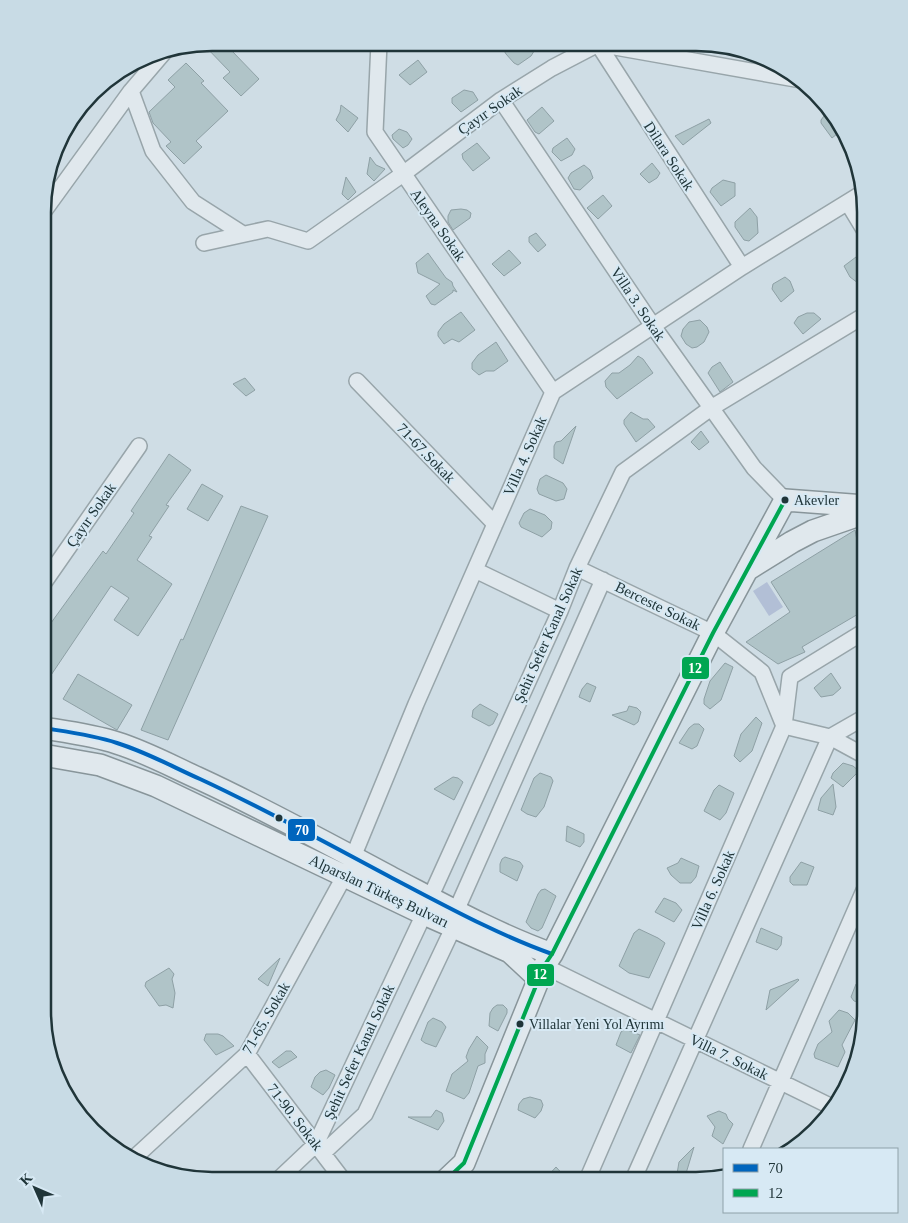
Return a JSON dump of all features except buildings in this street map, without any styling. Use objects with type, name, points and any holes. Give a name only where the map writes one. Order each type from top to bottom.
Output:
[{"type":"street","name":"Çayır Sokak","points":[[204,243],[268,229],[308,241],[403,174],[501,100],[552,68],[584,51]]},
{"type":"street","name":"Dilara Sokak","points":[[603,51],[742,267]]},
{"type":"street","points":[[638,51],[782,77]]},
{"type":"street","name":"Aleyna Sokak","points":[[379,52],[374,132],[553,392]]},
{"type":"street","points":[[52,200],[131,91],[155,62]]},
{"type":"street","points":[[131,91],[153,151],[193,202],[243,234]]},
{"type":"street","name":"Villa 3. Sokak","points":[[501,100],[653,326],[711,408],[754,468],[785,500]]},
{"type":"street","points":[[553,392],[742,267],[856,198]]},
{"type":"street","points":[[848,203],[857,217]]},
{"type":"street","name":"Şehit Sefer Kanal Sokak","points":[[320,1148],[560,611],[577,568],[623,472],[711,408],[857,320]]},
{"type":"street","name":"71-67.Sokak","points":[[356,381],[495,524]]},
{"type":"street","name":"Villa 4. Sokak","points":[[349,866],[416,704],[553,392]]},
{"type":"street","name":"Çayır Sokak","points":[[51,572],[139,446]]},
{"type":"street","points":[[454,1172],[464,1162],[545,966],[713,633],[785,500],[857,505]]},
{"type":"street","points":[[808,502],[813,531]]},
{"type":"street","points":[[747,570],[813,531],[857,516]]},
{"type":"street","points":[[771,526],[792,542]]},
{"type":"street","name":"Berceste Sokak","points":[[577,568],[713,633],[762,672],[784,726]]},
{"type":"street","points":[[475,570],[560,611]]},
{"type":"street","name":"Şehit Sefer Kanal Sokak","points":[[287,1172],[364,1114],[455,919],[603,580]]},
{"type":"street","name":"Villa 6. Sokak","points":[[590,1172],[784,726],[790,677],[856,636]]},
{"type":"street","points":[[637,1172],[830,737],[856,722]]},
{"type":"street","points":[[784,726],[830,737],[856,751]]},
{"type":"street","name":"Alparslan Türkeş Bulvarı","points":[[51,729],[108,740],[139,751],[226,791],[349,866],[455,919],[524,944],[545,966]]},
{"type":"street","name":"Alparslan Türkeş Bulvarı","points":[[51,756],[100,765],[156,786],[349,866]]},
{"type":"street","name":"71-65. Sokak","points":[[139,1153],[247,1054],[349,866]]},
{"type":"street","points":[[751,1148],[856,908]]},
{"type":"street","name":"Alparslan Türkeş Bulvarı","points":[[455,919],[510,952],[545,966]]},
{"type":"street","name":"Villa 7. Sokak","points":[[545,966],[827,1104]]},
{"type":"street","name":"71-90. Sokak","points":[[247,1054],[337,1172]]},
{"type":"shaded area","points":[[767,582],[783,607],[769,616],[753,591]]},
{"type":"transit line","name":"12","points":[[454,1172],[464,1163],[544,966],[552,954],[713,633],[785,500]]},
{"type":"transit line","name":"70","points":[[51,729],[108,740],[149,755],[224,790],[470,919],[552,954]]},
{"type":"place","name":"Akevler","points":[[785,500]]},
{"type":"place","name":"Villalar Yeni Yol Ayrımı","points":[[520,1024]]}]
